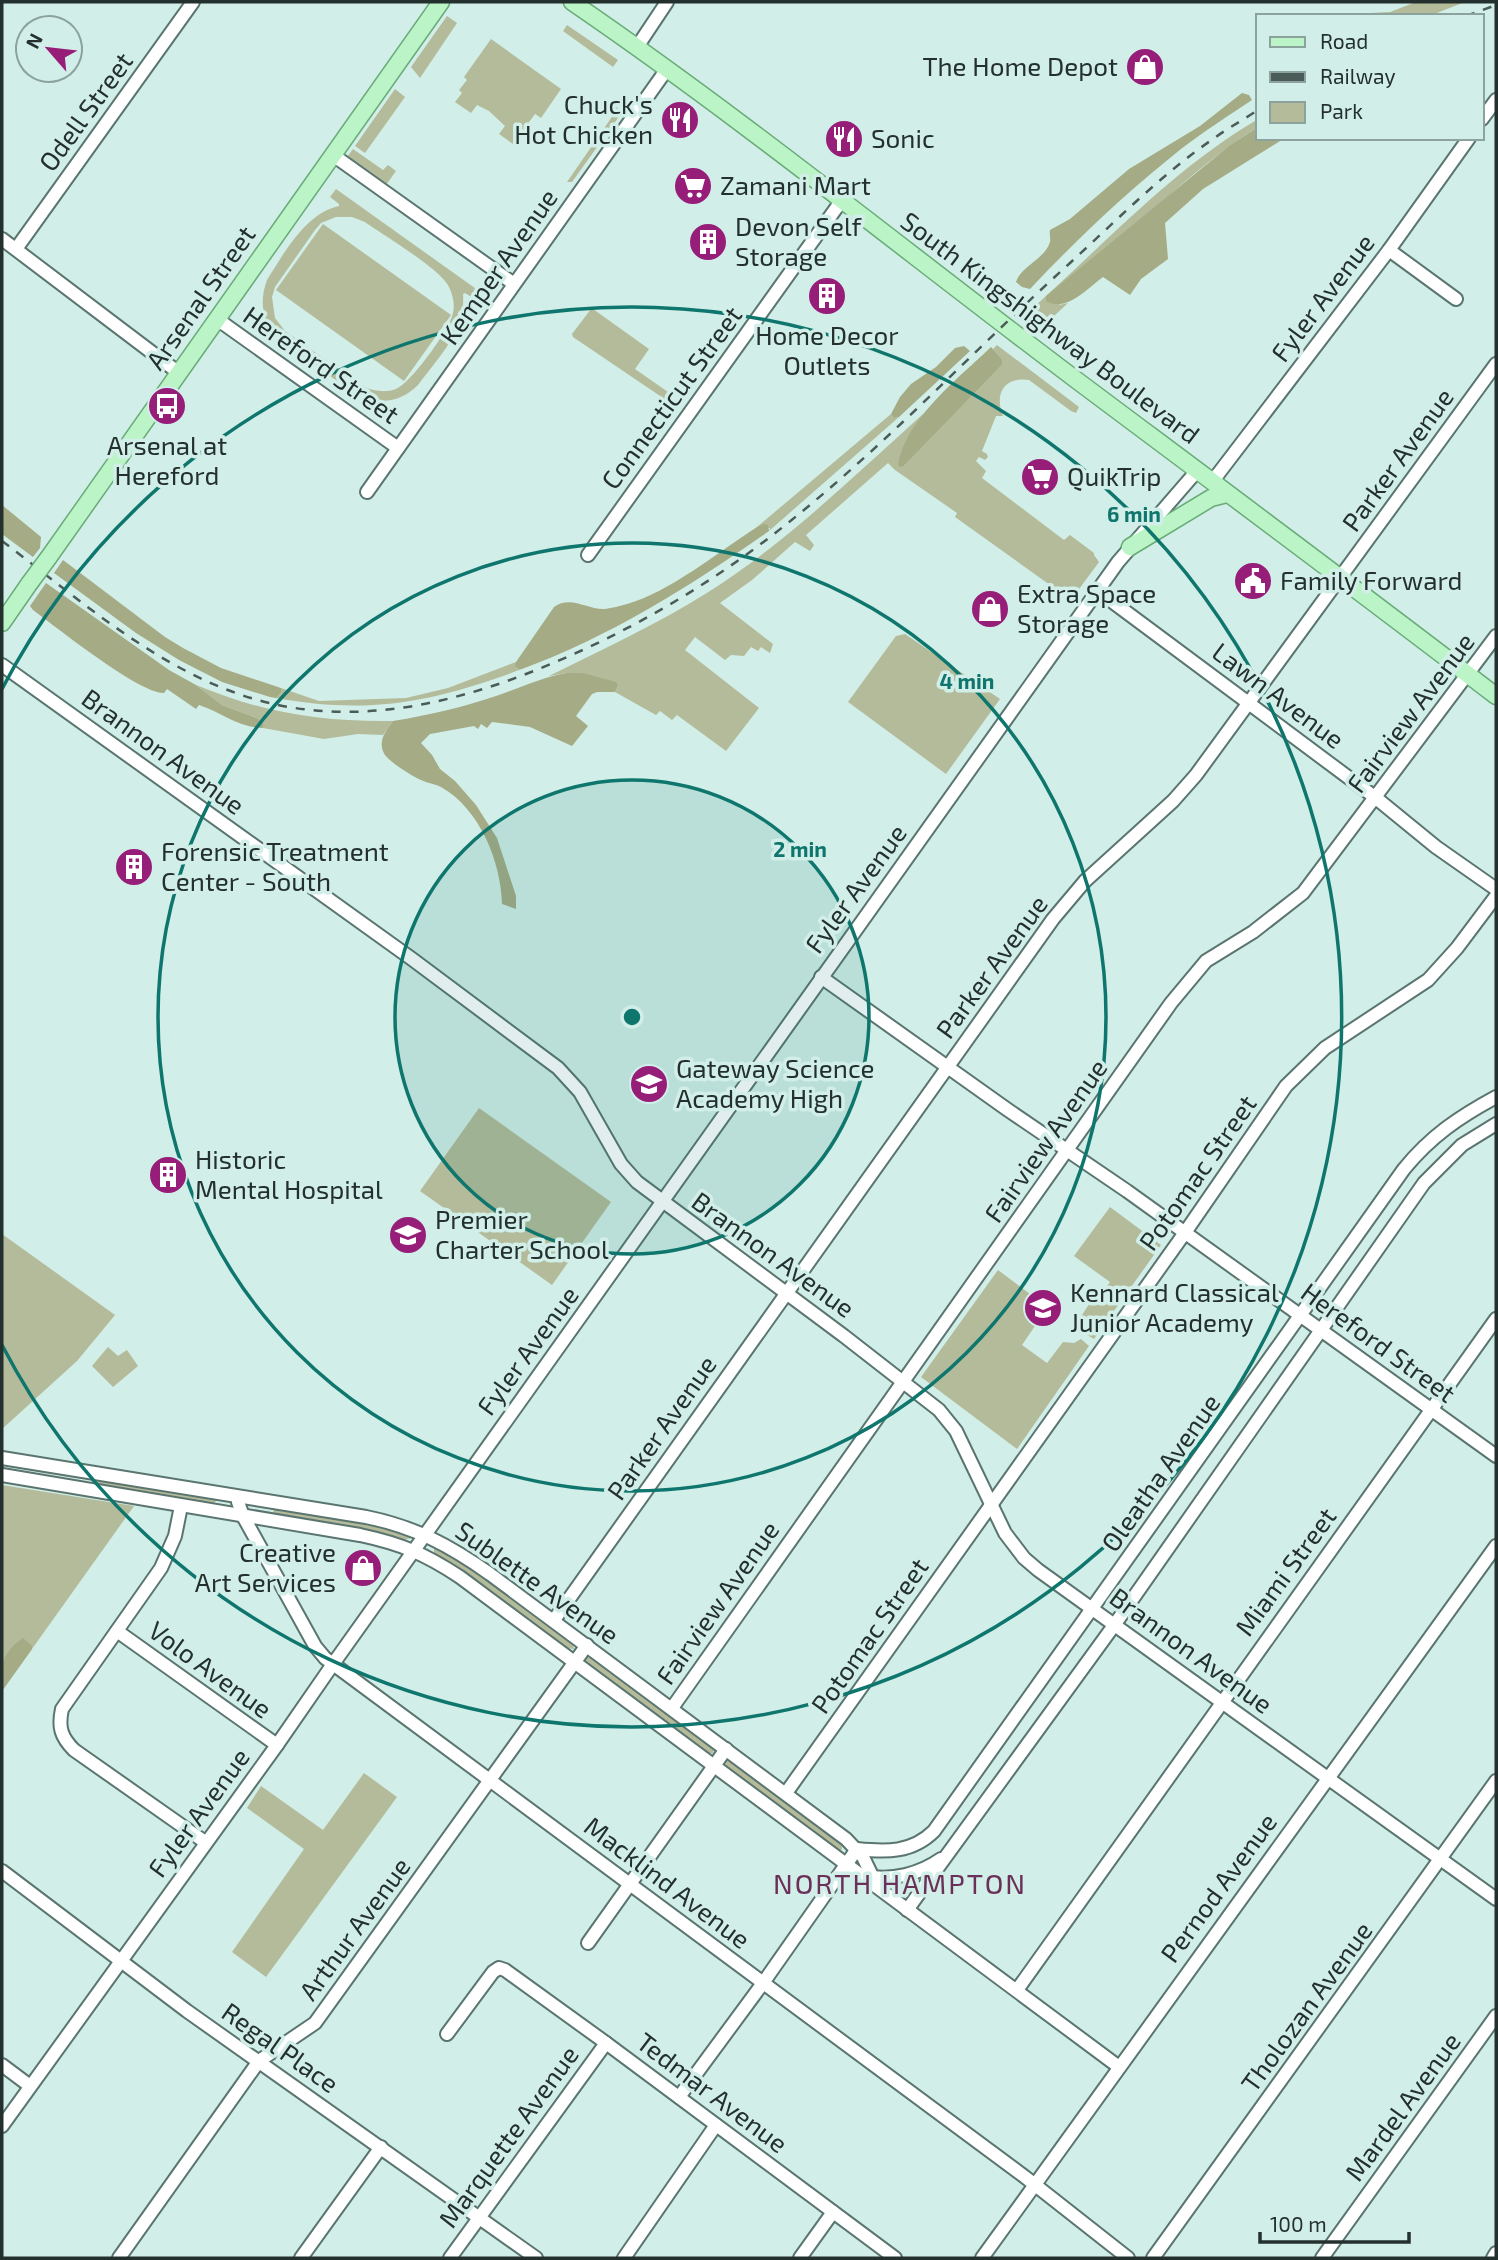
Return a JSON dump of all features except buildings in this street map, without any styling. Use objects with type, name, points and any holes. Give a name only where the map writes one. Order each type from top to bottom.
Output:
[{"type":"main road","name":"Arsenal Street","points":[[2,623],[441,2]]},
{"type":"main road","name":"South Kingshighway Boulevard","points":[[572,2],[637,47],[842,200],[1196,472],[1496,696]]},
{"type":"main road","points":[[1130,547],[1211,498],[1227,494]]},
{"type":"street","name":"Odell Street","points":[[16,250],[193,2]]},
{"type":"street","points":[[637,47],[667,2]]},
{"type":"street","name":"Kemper Avenue","points":[[367,492],[667,69]]},
{"type":"street","points":[[1484,116],[1496,100]]},
{"type":"street","name":"Fyler Avenue","points":[[1212,482],[1389,250],[1468,140]]},
{"type":"street","points":[[333,155],[514,284]]},
{"type":"street","name":"Connecticut Street","points":[[588,555],[842,200]]},
{"type":"street","points":[[2,239],[179,373]]},
{"type":"street","points":[[1389,250],[1456,299]]},
{"type":"street","name":"Hereford Street","points":[[217,319],[398,448]]},
{"type":"street","name":"Parker Avenue","points":[[554,1620],[1053,919],[1077,891],[1173,801],[1196,775],[1496,364]]},
{"type":"street","name":"Fyler Avenue","points":[[2,2126],[277,1745],[332,1664],[1098,590],[1130,547],[1196,472]]},
{"type":"street","name":"Lawn Avenue","points":[[1098,590],[1376,798],[1436,847],[1496,889]]},
{"type":"street","name":"Fairview Avenue","points":[[672,1708],[1171,1003],[1206,961],[1253,932],[1303,893],[1496,636]]},
{"type":"street","name":"Brannon Avenue","points":[[2,665],[412,959],[558,1068],[580,1093],[628,1173],[662,1203],[903,1380],[939,1410],[952,1424],[990,1506],[1005,1533],[1024,1558],[1496,1899]]},
{"type":"street","name":"Potomac Street","points":[[786,1793],[1288,1084],[1325,1048],[1428,980],[1457,948],[1496,896]]},
{"type":"street","name":"Hereford Street","points":[[821,977],[1496,1456]]},
{"type":"street","name":"Oleatha Avenue","points":[[857,1849],[879,1852],[904,1849],[925,1840],[934,1831],[1404,1169],[1425,1144],[1466,1113],[1495,1098]]},
{"type":"street","name":"Oleatha Avenue","points":[[907,1910],[1115,1624],[1424,1183],[1462,1145],[1496,1125]]},
{"type":"street","name":"Miami Street","points":[[1017,1990],[1496,1319]]},
{"type":"street","name":"Sublette Avenue","points":[[2,1458],[366,1517],[425,1534],[470,1559],[786,1793],[857,1849],[883,1893]]},
{"type":"street","name":"Sublette Avenue","points":[[2,1475],[360,1535],[414,1550],[460,1577],[1119,2067]]},
{"type":"street","name":"Macklind Avenue","points":[[238,1497],[243,1516],[315,1646],[332,1664],[1034,2184],[1128,2258]]},
{"type":"street","points":[[181,1506],[175,1536],[161,1568],[62,1709],[59,1721],[61,1733],[74,1750],[205,1842]]},
{"type":"street","name":"Pernod Avenue","points":[[982,2258],[1496,1546]]},
{"type":"street","name":"Volo Avenue","points":[[117,1631],[277,1745]]},
{"type":"street","name":"Arthur Avenue","points":[[119,2258],[259,2061],[315,2022],[587,1645]]},
{"type":"street","points":[[587,1943],[726,1749]]},
{"type":"street","name":"Tholozan Avenue","points":[[1153,2258],[1496,1782]]},
{"type":"street","name":"Oleatha Avenue","points":[[851,1868],[872,1877],[900,1877],[930,1866],[953,1847]]},
{"type":"street","points":[[679,2096],[851,1868],[857,1849]]},
{"type":"street","name":"Regal Place","points":[[2,1871],[187,2011],[536,2258]]},
{"type":"street","name":"Tedmar Avenue","points":[[447,2034],[493,1972],[499,1968],[679,2096],[895,2258]]},
{"type":"street","name":"Mardel Avenue","points":[[1322,2258],[1496,2016]]},
{"type":"street","name":"Marquette Avenue","points":[[450,2258],[606,2043]]},
{"type":"street","points":[[2,2065],[30,2086]]},
{"type":"street","points":[[624,2258],[716,2125]]},
{"type":"street","points":[[301,2258],[381,2147]]},
{"type":"street","points":[[800,2258],[833,2211]]},
{"type":"street","points":[[1493,2258],[1496,2253]]},
{"type":"green space","points":[[1416,2],[1465,2],[1434,14],[1370,13],[1390,12]]},
{"type":"green space","points":[[447,16],[457,23],[420,78],[411,67]]},
{"type":"green space","points":[[567,25],[618,60],[613,67],[563,31]]},
{"type":"green space","points":[[491,39],[561,89],[541,118],[535,114],[513,144],[499,134],[505,126],[489,111],[477,105],[471,113],[455,102],[462,93],[459,90],[467,80],[464,77]]},
{"type":"green space","points":[[395,89],[405,97],[365,153],[355,146]]},
{"type":"green space","points":[[1242,93],[1249,95],[1252,100],[1189,143],[1141,182],[1084,234],[1030,289],[1016,282],[1023,271],[1047,248],[1050,230],[1070,219],[1129,169],[1200,126]]},
{"type":"green space","points":[[614,106],[623,111],[572,182],[567,182],[616,111]]},
{"type":"green space","points":[[1256,120],[1256,128],[1204,166],[1130,233],[1059,305],[1068,303],[1040,329],[1026,317],[1026,314],[1166,186]]},
{"type":"green space","points":[[1256,128],[1256,140],[1282,140],[1203,189],[1165,223],[1168,259],[1141,279],[1130,295],[1103,277],[1069,302],[1054,304],[1046,301],[1046,296],[1229,146]]},
{"type":"green space","points":[[353,149],[383,170],[388,165],[396,171],[386,185],[347,157]]},
{"type":"green space","points":[[336,189],[486,296],[481,303],[463,294],[463,307],[456,331],[442,353],[418,385],[393,400],[368,398],[345,386],[278,338],[265,318],[263,296],[267,280],[306,225],[327,210],[339,206],[330,197]],"holes":[[[336,217],[352,217],[365,222],[424,262],[444,280],[453,297],[453,313],[438,342],[411,377],[392,390],[380,391],[364,387],[285,331],[275,318],[272,297],[275,287],[315,230],[321,223]]]},
{"type":"green space","points":[[323,224],[451,315],[404,381],[276,290]]},
{"type":"green space","points":[[591,309],[649,349],[635,369],[668,392],[666,400],[573,337],[572,334]]},
{"type":"green space","points":[[997,345],[1079,407],[1076,413],[1071,411],[1029,380],[1020,379],[1007,384],[1003,388],[1000,401],[1003,416],[996,416],[982,451],[988,457],[985,460],[979,457],[976,461],[986,471],[982,478],[1064,540],[1070,535],[1094,553],[1099,562],[1071,600],[955,517],[957,513],[888,463],[806,535],[814,545],[810,551],[795,542],[752,580],[720,603],[773,644],[770,653],[761,647],[758,651],[751,647],[744,656],[731,655],[725,660],[695,637],[685,650],[759,708],[726,751],[677,715],[672,720],[660,711],[656,715],[615,692],[618,686],[567,673],[549,676],[630,636],[739,572],[820,507],[923,414],[908,439],[904,466],[1002,365],[1002,359],[993,349]]},
{"type":"green space","points":[[964,346],[970,351],[899,417],[894,418],[891,414],[911,384],[936,367],[955,348]]},
{"type":"green space","points":[[991,347],[1002,359],[1002,365],[904,466],[900,467],[898,465],[903,448],[922,416],[949,386]]},
{"type":"green space","points":[[891,414],[894,418],[899,417],[769,531],[770,528],[757,527]]},
{"type":"green space","points":[[2,505],[41,537],[40,548],[33,557],[2,534]]},
{"type":"green space","points":[[764,524],[768,525],[769,531],[650,608],[555,656],[522,669],[515,666],[554,607],[567,602],[605,609],[643,599]]},
{"type":"green space","points":[[63,560],[183,648],[221,668],[281,688],[281,693],[276,698],[270,697],[222,682],[179,660],[136,633],[54,573]]},
{"type":"green space","points":[[46,583],[222,705],[257,718],[264,724],[263,728],[238,723],[199,705],[196,709],[167,689],[164,693],[152,690],[118,672],[33,610],[30,606]]},
{"type":"green space","points":[[905,634],[1000,699],[946,774],[848,702],[896,636]]},
{"type":"green space","points":[[516,662],[517,669],[522,669],[460,690],[401,702],[342,705],[276,698],[281,693],[281,688],[319,701],[406,698],[448,688]]},
{"type":"green space","points":[[567,673],[583,673],[616,682],[618,686],[615,692],[592,694],[576,716],[588,726],[572,746],[530,727],[492,722],[487,728],[481,724],[478,729],[474,726],[430,734],[421,743],[440,769],[455,781],[476,805],[497,838],[516,896],[516,909],[502,904],[493,854],[467,809],[441,787],[417,778],[392,762],[385,755],[382,741],[393,721],[460,707]]},
{"type":"green space","points":[[196,685],[245,703],[293,714],[341,720],[393,721],[383,735],[358,734],[324,739],[263,728],[264,724],[257,718],[222,705]]},
{"type":"green space","points":[[479,1108],[611,1202],[552,1285],[420,1191]]},
{"type":"green space","points":[[1110,1207],[1161,1245],[1094,1339],[1084,1333],[1086,1325],[1082,1315],[1095,1295],[1099,1297],[1110,1282],[1074,1256]]},
{"type":"green space","points":[[2,1234],[115,1315],[77,1361],[2,1429]]},
{"type":"green space","points":[[998,1270],[1042,1303],[1030,1318],[1037,1323],[1022,1345],[1047,1363],[1063,1342],[1074,1343],[1081,1339],[1089,1346],[1017,1449],[921,1377]]},
{"type":"green space","points":[[108,1347],[118,1356],[127,1350],[138,1366],[113,1387],[92,1366]]},
{"type":"green space","points":[[91,1478],[217,1500],[212,1505],[92,1484]]},
{"type":"green space","points":[[2,1485],[134,1506],[2,1691]]},
{"type":"green space","points":[[276,1507],[375,1523],[411,1535],[411,1538],[404,1540],[373,1531],[278,1515],[273,1512]]},
{"type":"green space","points":[[437,1546],[458,1558],[573,1644],[574,1649],[565,1648],[460,1568],[434,1553]]},
{"type":"green space","points":[[23,1638],[32,1649],[2,1691],[6,1655]]},
{"type":"green space","points":[[589,1656],[712,1747],[713,1753],[708,1754],[585,1662]]},
{"type":"green space","points":[[727,1761],[733,1762],[842,1843],[842,1849],[834,1849],[728,1769],[725,1766]]},
{"type":"green space","points":[[364,1773],[397,1797],[266,1977],[232,1952],[304,1849],[247,1808],[261,1786],[323,1830]]},
{"type":"railway","points":[[1471,14],[1496,5]]},
{"type":"railway","points":[[2,541],[94,612],[159,656],[228,690],[265,702],[296,708],[359,712],[420,705],[510,680],[604,640],[694,590],[750,552],[874,449],[1158,182],[1213,139],[1256,111]]},
{"type":"place","name":"The Home Depot","points":[[1145,67]]},
{"type":"place","name":"Chuck's Hot Chicken","points":[[680,120]]},
{"type":"place","name":"Sonic","points":[[844,139]]},
{"type":"place","name":"Zamani Mart","points":[[693,186]]},
{"type":"place","name":"Devon Self Storage","points":[[708,242]]},
{"type":"place","name":"Home Decor Outlets","points":[[827,296]]},
{"type":"place","name":"Arsenal at Hereford","points":[[167,406]]},
{"type":"place","name":"QuikTrip","points":[[1040,477]]},
{"type":"place","name":"Family Forward","points":[[1253,581]]},
{"type":"place","name":"Extra Space Storage","points":[[990,609]]},
{"type":"place","name":"Forensic Treatment Center - South","points":[[134,867]]},
{"type":"place","name":"Gateway Science Academy High","points":[[649,1084]]},
{"type":"place","name":"Historic Mental Hospital","points":[[168,1175]]},
{"type":"place","name":"Premier Charter School","points":[[408,1235]]},
{"type":"place","name":"Kennard Classical Junior Academy","points":[[1043,1308]]},
{"type":"place","name":"Creative Art Services","points":[[363,1568]]},
{"type":"district","name":"NORTH HAMPTON","points":[[900,1884]]}]
